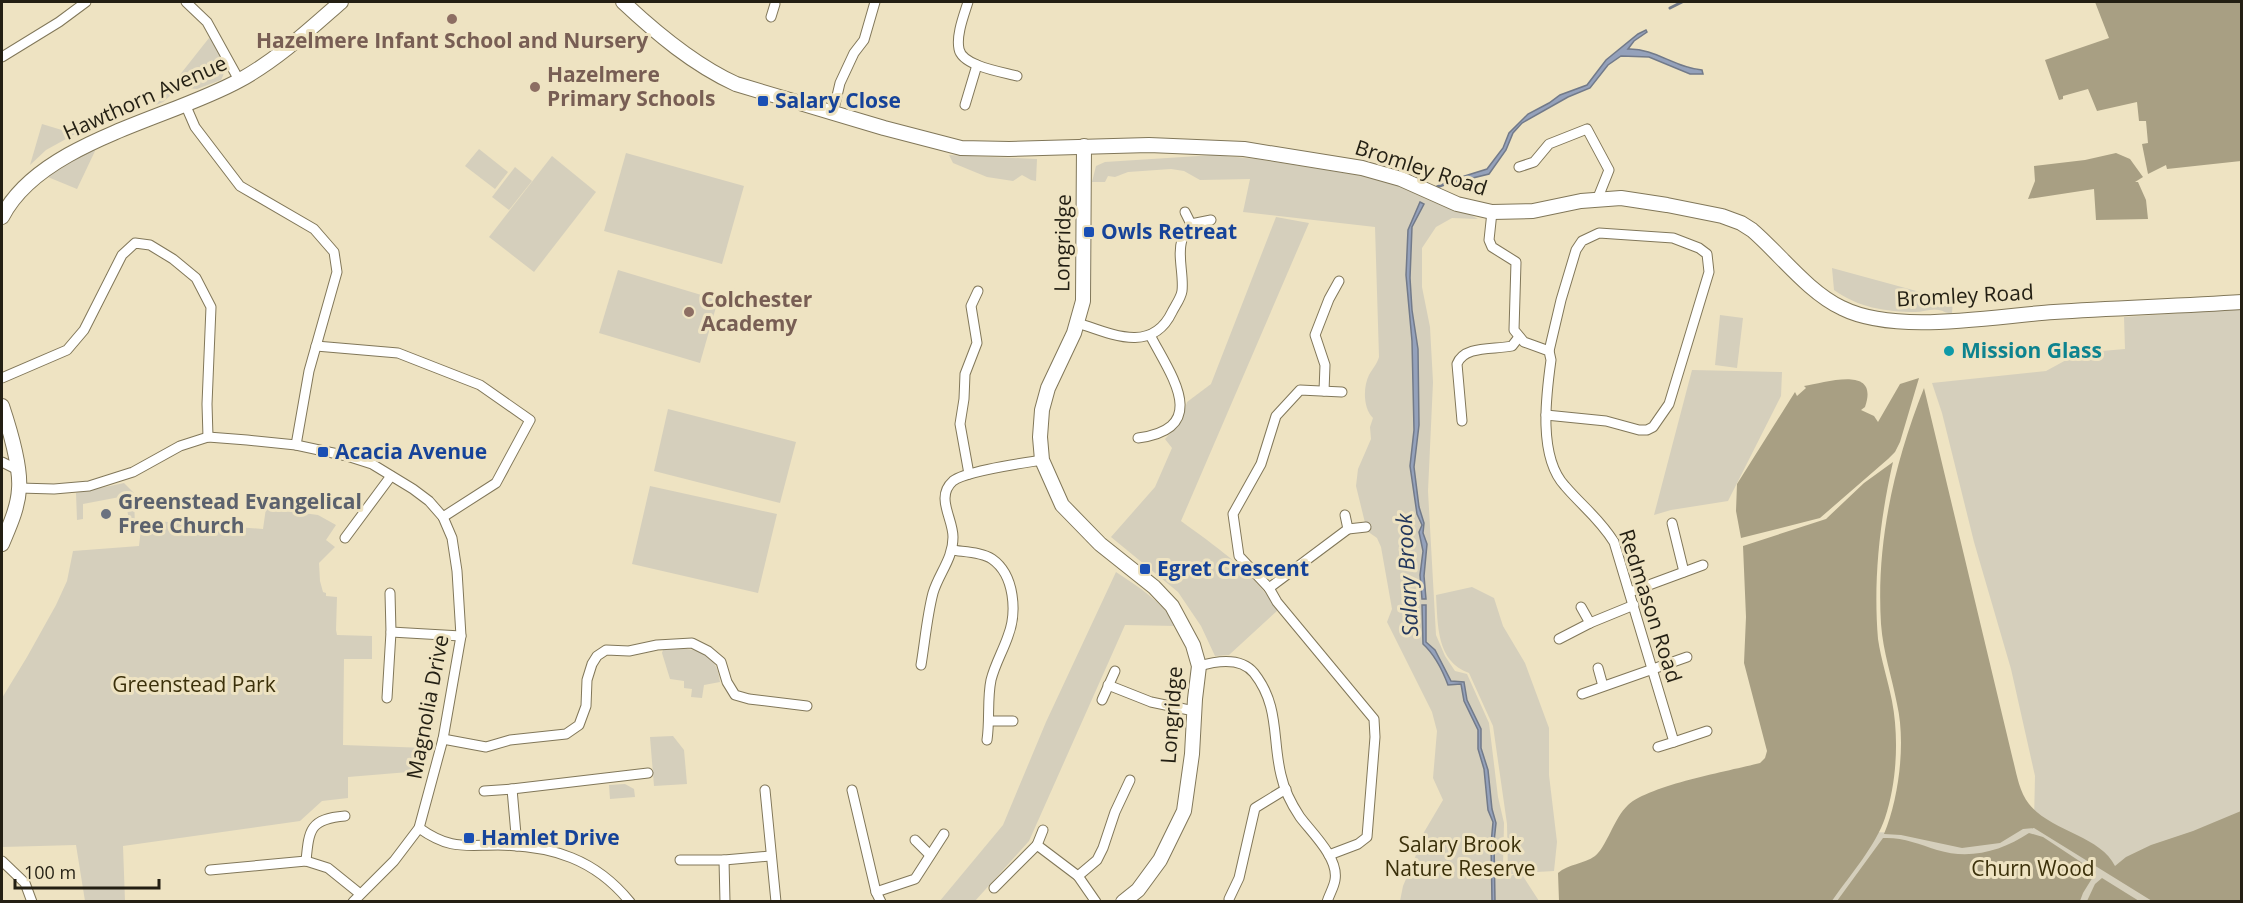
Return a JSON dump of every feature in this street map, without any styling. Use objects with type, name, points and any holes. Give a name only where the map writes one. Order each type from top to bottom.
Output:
[{"type":"street","points":[[2,57],[59,22],[86,2]]},
{"type":"street","points":[[186,2],[207,22],[239,80]]},
{"type":"street","name":"Hawthorn Avenue","points":[[2,217],[16,196],[56,161],[82,147],[239,80],[269,62],[341,2]]},
{"type":"street","name":"Bromley Road","points":[[623,2],[687,54],[723,78],[770,95],[946,146],[1009,149],[1189,145],[1244,149],[1318,160],[1388,175],[1457,204],[1492,212],[1533,211],[1581,201],[1621,198],[1732,219],[1752,230],[1828,300],[1854,314],[1868,317],[1924,322],[2241,302]]},
{"type":"street","points":[[771,17],[774,2]]},
{"type":"street","points":[[833,113],[840,83],[854,53],[864,40],[875,2]]},
{"type":"street","points":[[968,2],[958,41],[959,51],[966,60],[977,65],[1017,76]]},
{"type":"street","points":[[965,105],[977,65]]},
{"type":"street","points":[[185,104],[195,127],[240,186],[314,229],[334,252],[337,272],[309,371],[296,445]]},
{"type":"street","points":[[1520,167],[1534,162],[1550,144],[1587,129],[1609,170],[1597,200]]},
{"type":"street","name":"Longridge","points":[[1084,146],[1085,285],[1078,323],[1048,388],[1042,410],[1042,460],[1062,505],[1100,543],[1154,587],[1172,606],[1193,645],[1199,666],[1192,754],[1184,811],[1160,860],[1138,890],[1124,902]]},
{"type":"street","points":[[1185,212],[1191,224]]},
{"type":"street","points":[[1492,212],[1489,232],[1492,247],[1516,262],[1514,330],[1519,337],[1533,346],[1549,351]]},
{"type":"street","points":[[1191,224],[1211,220]]},
{"type":"street","points":[[1078,323],[1118,336],[1136,339],[1150,335],[1169,318],[1182,293],[1182,241],[1191,224]]},
{"type":"street","name":"Redmason Road","points":[[1546,415],[1606,421],[1639,430],[1653,427],[1669,404],[1709,272],[1707,255],[1699,248],[1673,238],[1599,233],[1582,241],[1576,250],[1549,351],[1551,360],[1546,415],[1546,434],[1557,476],[1564,486],[1603,524],[1614,542],[1674,742]]},
{"type":"street","points":[[2,378],[67,350],[84,330],[122,255],[135,243],[150,245],[173,259],[196,278],[211,307],[208,437]]},
{"type":"street","points":[[1324,391],[1325,365],[1315,335],[1329,299],[1339,281]]},
{"type":"street","points":[[969,474],[960,424],[965,374],[977,343],[971,306],[978,291]]},
{"type":"street","points":[[1138,438],[1167,430],[1179,411],[1181,398],[1150,335]]},
{"type":"street","points":[[1462,421],[1457,364],[1459,357],[1469,351],[1512,346],[1519,337]]},
{"type":"street","points":[[316,346],[398,353],[480,385],[530,420],[496,483],[443,517]]},
{"type":"street","points":[[1329,855],[1358,844],[1366,837],[1375,737],[1374,719],[1277,602],[1269,588],[1239,556],[1233,514],[1261,464],[1276,416],[1300,390],[1342,392]]},
{"type":"street","points":[[2,406],[12,437],[19,488],[15,508],[2,544]]},
{"type":"street","name":"Magnolia Drive","points":[[19,488],[74,487],[107,481],[133,472],[180,446],[208,437],[296,445],[356,458],[372,464],[429,501],[443,517],[452,538],[458,571],[461,636],[443,739],[419,828],[394,861],[352,902]]},
{"type":"street","points":[[921,665],[934,591],[952,550],[953,536],[945,496],[953,481],[969,474],[1042,460]]},
{"type":"street","points":[[2,462],[16,469]]},
{"type":"street","points":[[345,538],[391,476]]},
{"type":"street","points":[[1345,515],[1348,529]]},
{"type":"street","points":[[1672,523],[1684,572]]},
{"type":"street","points":[[1269,588],[1348,529],[1366,527]]},
{"type":"street","points":[[952,550],[992,558],[1002,569],[1013,599],[1014,615],[1009,635],[990,688],[990,721],[987,740]]},
{"type":"street","points":[[1630,592],[1703,565]]},
{"type":"street","points":[[387,698],[391,633],[390,593]]},
{"type":"street","points":[[1559,639],[1634,605]]},
{"type":"street","points":[[1581,607],[1590,623]]},
{"type":"street","points":[[391,633],[461,636]]},
{"type":"street","points":[[443,739],[486,747],[510,740],[566,734],[579,725],[586,705],[587,680],[597,656],[606,650],[629,651],[657,645],[692,643],[708,651],[721,662],[727,682],[735,695],[749,699],[807,706]]},
{"type":"street","points":[[1582,694],[1687,657]]},
{"type":"street","points":[[1199,666],[1218,661],[1241,664],[1254,672],[1269,699],[1275,726],[1280,774],[1300,816],[1329,855],[1336,878],[1327,902]]},
{"type":"street","points":[[1598,668],[1604,686]]},
{"type":"street","points":[[1102,700],[1115,671]]},
{"type":"street","points":[[1108,685],[1151,702],[1194,711]]},
{"type":"street","points":[[990,721],[1013,721]]},
{"type":"street","points":[[1658,747],[1707,731]]},
{"type":"street","points":[[484,791],[648,773]]},
{"type":"street","points":[[1078,876],[1096,860],[1103,848],[1115,812],[1130,780]]},
{"type":"street","points":[[512,789],[517,846]]},
{"type":"street","points":[[1229,898],[1239,878],[1255,808],[1286,789]]},
{"type":"street","points":[[765,790],[776,902]]},
{"type":"street","points":[[852,790],[879,897],[915,879],[944,834]]},
{"type":"street","points":[[306,861],[307,838],[311,829],[328,818],[345,816]]},
{"type":"street","points":[[419,828],[446,843],[466,847],[517,846],[568,855],[593,867],[616,885],[630,902]]},
{"type":"street","points":[[994,888],[1037,845],[1043,830]]},
{"type":"street","points":[[915,840],[930,855]]},
{"type":"street","points":[[1037,845],[1078,876],[1096,902]]},
{"type":"street","points":[[680,860],[724,860],[770,856]]},
{"type":"street","points":[[724,860],[725,902]]},
{"type":"street","points":[[2,861],[26,883],[33,902]]},
{"type":"street","points":[[210,870],[306,861],[328,868],[359,893]]},
{"type":"green space","points":[[2095,2],[2241,2],[2241,161],[2167,169],[2166,165],[2148,174],[2142,144],[2148,143],[2146,121],[2139,121],[2137,102],[2097,111],[2088,89],[2063,96],[2063,99],[2059,100],[2045,60],[2109,38]]},
{"type":"green space","points":[[209,38],[224,64],[221,80],[197,89],[187,88],[156,105]]},
{"type":"green space","points":[[42,124],[75,134],[46,150],[30,165]]},
{"type":"green space","points":[[94,148],[95,151],[77,189],[43,175]]},
{"type":"green space","points":[[479,149],[508,172],[495,189],[465,166]]},
{"type":"green space","points":[[626,153],[744,186],[722,264],[604,231]]},
{"type":"green space","points":[[2116,153],[2130,159],[2143,177],[2135,182],[2138,182],[2146,200],[2148,219],[2096,220],[2094,189],[2028,199],[2035,181],[2034,166],[2085,160]]},
{"type":"green space","points":[[949,155],[1037,159],[1036,181],[1022,175],[1013,181],[987,177],[953,163]]},
{"type":"green space","name":"Salary Brook Nature Reserve","points":[[1214,155],[1257,159],[1363,176],[1362,168],[1478,219],[1452,218],[1436,227],[1422,248],[1422,287],[1430,327],[1433,382],[1428,491],[1436,635],[1445,656],[1455,671],[1467,674],[1489,723],[1498,797],[1504,823],[1503,866],[1506,878],[1515,874],[1508,874],[1507,824],[1493,726],[1469,673],[1450,660],[1445,651],[1439,630],[1436,595],[1472,587],[1494,598],[1503,626],[1525,663],[1549,728],[1549,775],[1557,842],[1554,871],[1521,873],[1539,901],[1400,901],[1420,839],[1443,800],[1433,778],[1437,731],[1432,712],[1387,622],[1392,609],[1381,547],[1377,538],[1367,531],[1356,486],[1358,469],[1371,439],[1370,427],[1373,418],[1367,409],[1366,385],[1379,357],[1375,227],[1243,212],[1250,179],[1200,180],[1184,171],[1171,169],[1128,172],[1115,177],[1108,176],[1105,182],[1092,182],[1096,166],[1105,162]]},
{"type":"green space","points":[[552,156],[596,192],[534,272],[489,237]]},
{"type":"green space","points":[[515,167],[532,181],[509,210],[492,197]]},
{"type":"green space","points":[[1276,217],[1309,223],[1181,521],[1246,572],[1278,610],[1229,655],[1215,656],[1201,626],[1178,592],[1111,537],[1155,487],[1172,448],[1165,439],[1181,422],[1187,402],[1211,384]]},
{"type":"green space","points":[[1832,268],[1953,301],[1952,313],[1941,310],[1893,311],[1852,301],[1834,290]]},
{"type":"green space","points":[[618,270],[718,300],[700,363],[599,333]]},
{"type":"green space","points":[[2241,309],[2241,901],[1822,902],[1875,832],[1918,834],[2034,822],[2035,776],[2011,669],[1974,542],[1942,413],[1932,383],[2046,371],[2079,353],[2125,349],[2124,317]]},
{"type":"green space","points":[[1720,315],[1743,318],[1737,368],[1715,365]]},
{"type":"green space","points":[[1692,370],[1782,372],[1781,396],[1728,501],[1654,515]]},
{"type":"green space","points":[[1919,378],[1900,442],[1888,459],[1820,518],[1741,538],[1736,511],[1737,484],[1795,392],[1797,396],[1806,388],[1804,386],[1824,382],[1848,379],[1858,381],[1865,385],[1868,394],[1865,407],[1861,410],[1874,416],[1878,422],[1900,384]]},
{"type":"green space","points":[[1924,388],[2017,777],[2029,804],[2049,821],[2099,847],[2115,866],[2126,857],[2151,845],[2241,811],[2241,901],[2152,901],[2034,828],[2023,829],[2000,843],[1962,848],[1901,835],[1884,834],[1894,804],[1900,770],[1901,735],[1900,719],[1882,634],[1881,563],[1884,533],[1896,474]]},
{"type":"green space","points":[[668,409],[796,442],[780,503],[654,471]]},
{"type":"green space","points":[[1893,462],[1881,527],[1876,594],[1878,639],[1894,715],[1896,744],[1892,790],[1885,818],[1876,839],[1831,902],[1559,901],[1558,873],[1595,856],[1603,846],[1618,817],[1628,805],[1671,785],[1760,763],[1765,758],[1767,751],[1744,663],[1746,617],[1743,546],[1826,519],[1864,483]]},
{"type":"green space","points":[[124,483],[134,493],[135,530],[120,531],[120,524],[129,521],[125,496],[83,504],[83,519],[77,520],[76,493]]},
{"type":"green space","points":[[650,486],[777,514],[758,593],[632,564]]},
{"type":"green space","name":"Greenstead Park","points":[[266,508],[318,515],[336,525],[326,540],[335,547],[319,563],[323,592],[326,596],[337,597],[337,635],[372,636],[372,659],[344,659],[343,745],[427,748],[421,771],[348,777],[348,798],[322,801],[300,821],[123,846],[125,901],[85,901],[76,845],[2,847],[2,698],[56,605],[67,581],[73,551],[139,546],[142,520],[263,529]]},
{"type":"green space","points":[[1116,572],[1157,602],[1177,626],[1125,625],[1029,841],[975,901],[939,902],[1003,825],[1046,722]]},
{"type":"green space","points":[[668,648],[703,653],[714,664],[720,682],[704,685],[702,698],[691,697],[692,689],[684,688],[684,681],[670,679],[662,653]]},
{"type":"green space","points":[[673,736],[684,750],[687,784],[654,786],[650,737]]},
{"type":"green space","points":[[625,784],[634,789],[635,797],[610,799],[609,785]]},
{"type":"green space","name":"Churn Wood","points":[[2029,833],[2043,837],[2096,872],[2080,901],[1837,901],[1883,838],[1904,840],[1949,853],[1973,854],[2008,845]]},
{"type":"green space","points":[[2102,878],[2139,901],[2087,901],[2095,884]]},
{"type":"water","points":[[1646,30],[1647,32],[1634,41],[1628,49],[1647,52],[1683,66],[1702,70],[1703,74],[1690,74],[1649,57],[1621,56],[1608,65],[1590,88],[1568,97],[1522,123],[1513,133],[1506,150],[1489,174],[1456,182],[1455,179],[1487,169],[1503,148],[1509,133],[1528,114],[1560,95],[1587,85],[1606,60]]},
{"type":"water","points":[[1420,202],[1424,204],[1412,227],[1410,278],[1418,349],[1419,425],[1414,467],[1419,507],[1424,523],[1423,533],[1427,544],[1424,576],[1426,599],[1422,599],[1420,575],[1423,551],[1419,532],[1422,525],[1417,514],[1410,466],[1414,430],[1412,341],[1406,275],[1408,230]]},
{"type":"water","points":[[1422,605],[1426,605],[1426,642],[1435,650],[1451,681],[1464,682],[1467,700],[1481,729],[1481,748],[1488,770],[1492,809],[1496,823],[1495,901],[1492,901],[1493,822],[1488,810],[1484,769],[1478,749],[1478,730],[1464,701],[1461,684],[1448,685],[1438,663],[1423,644]]},
{"type":"waterway","name":"Salary Brook","points":[[1670,8],[1682,2]]},
{"type":"waterway","name":"Salary Brook","points":[[1434,190],[1458,179]]},
{"type":"place","name":"Hazelmere Infant School and Nursery","points":[[452,19]]},
{"type":"place","name":"Hazelmere Primary Schools","points":[[535,87]]},
{"type":"place","name":"Salary Close","points":[[763,101]]},
{"type":"place","name":"Owls Retreat","points":[[1089,232]]},
{"type":"place","name":"Colchester Academy","points":[[689,312]]},
{"type":"place","name":"Mission Glass","points":[[1949,351]]},
{"type":"place","name":"Acacia Avenue","points":[[323,452]]},
{"type":"place","name":"Greenstead Evangelical Free Church","points":[[106,514]]},
{"type":"place","name":"Egret Crescent","points":[[1145,569]]},
{"type":"place","name":"Hamlet Drive","points":[[469,838]]}]
